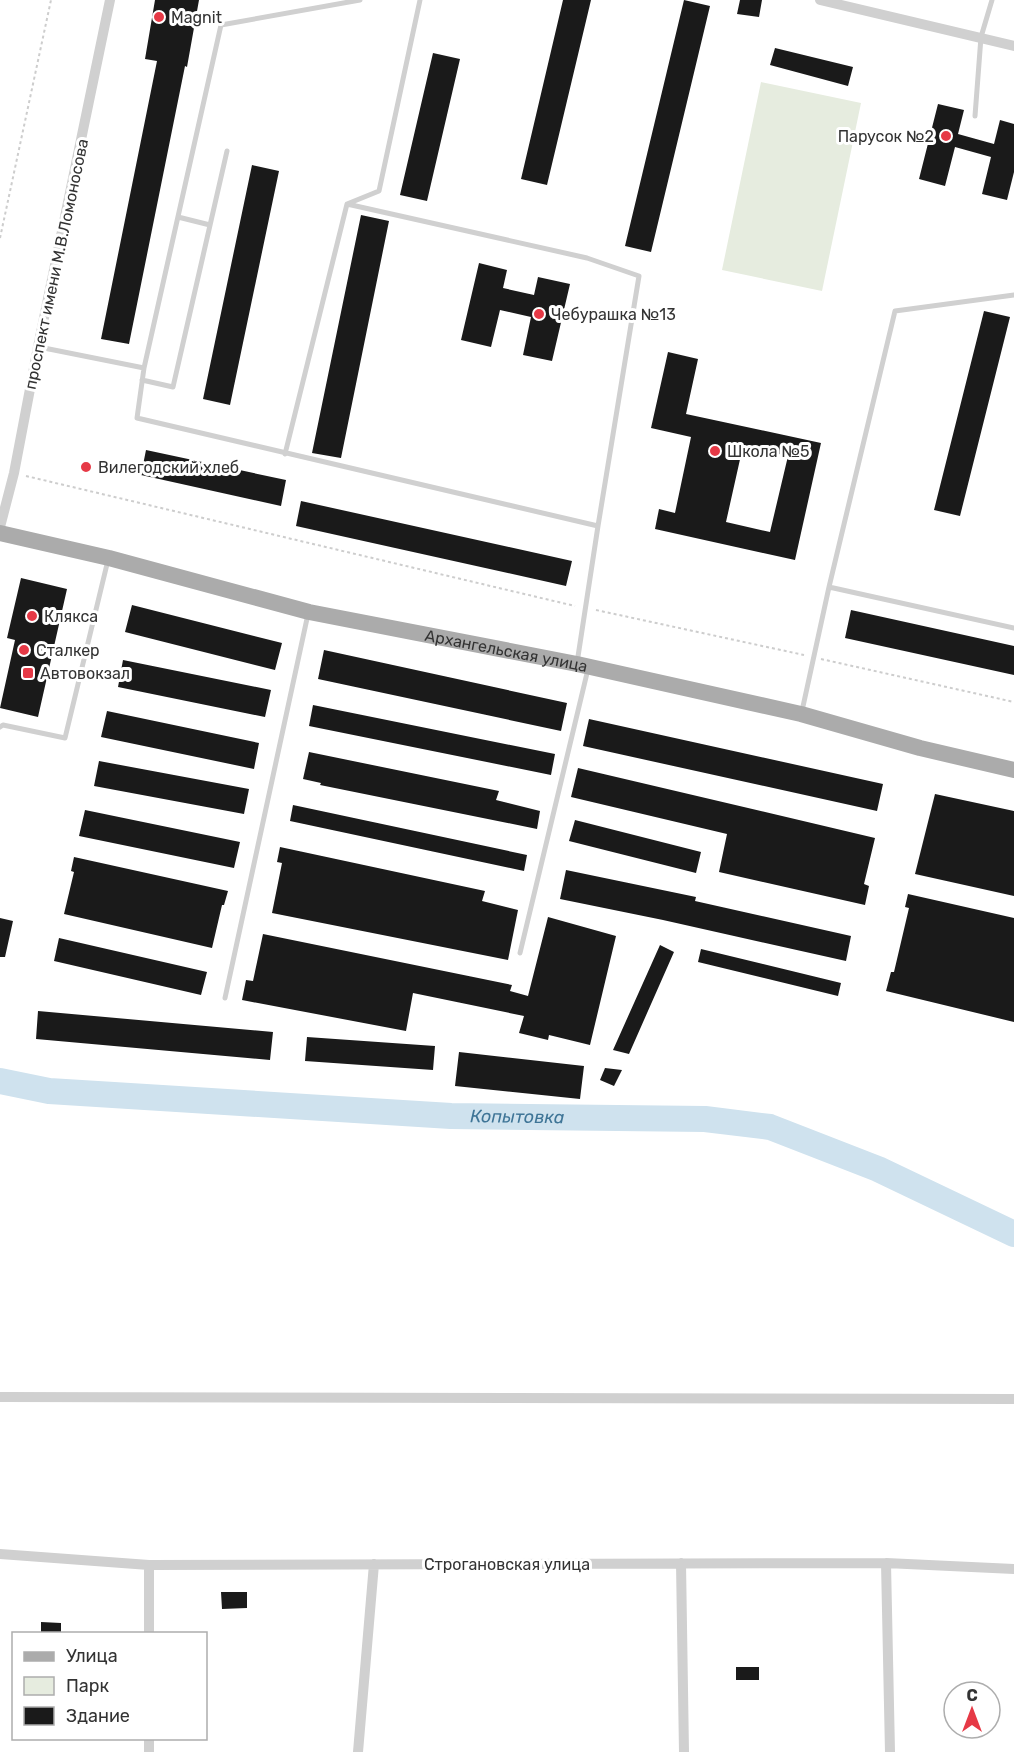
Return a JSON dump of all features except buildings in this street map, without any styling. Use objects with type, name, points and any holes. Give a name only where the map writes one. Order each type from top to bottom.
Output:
[{"type":"main road","name":"Архангельская улица","points":[[0,533],[109,558],[309,612],[583,666],[801,714],[920,748],[1014,770]]},
{"type":"street","name":"проспект имени М.В.Ломоносова","points":[[0,528],[14,473],[110,0]]},
{"type":"street","points":[[820,0],[1014,46]]},
{"type":"street","points":[[0,1397],[1014,1400]]},
{"type":"street","name":"Строгановская улица","points":[[0,1554],[149,1565],[886,1563],[1014,1569]]},
{"type":"street","points":[[681,1563],[684,1752]]},
{"type":"street","points":[[886,1563],[890,1752]]},
{"type":"street","points":[[358,1752],[374,1564]]},
{"type":"street","points":[[149,1565],[149,1632]]},
{"type":"lane","points":[[360,0],[221,25],[144,368],[137,418],[598,526]]},
{"type":"lane","points":[[347,204],[379,191],[420,0]]},
{"type":"lane","points":[[975,116],[981,38],[992,0]]},
{"type":"lane","points":[[142,380],[173,387],[227,151]]},
{"type":"lane","points":[[285,454],[347,204]]},
{"type":"lane","points":[[347,204],[587,258],[639,276],[586,608],[583,666],[520,953]]},
{"type":"lane","points":[[178,217],[210,225]]},
{"type":"lane","points":[[801,714],[829,587],[896,311],[1014,295]]},
{"type":"lane","points":[[38,347],[144,368]]},
{"type":"lane","points":[[0,727],[3,725],[65,738],[109,558]]},
{"type":"lane","points":[[829,587],[1014,628]]},
{"type":"lane","points":[[225,998],[309,612]]},
{"type":"path","points":[[0,238],[51,0]]},
{"type":"path","points":[[14,473],[586,608],[1014,702]]},
{"type":"green space","points":[[761,82],[861,103],[822,291],[722,270]]},
{"type":"waterway","name":"Копытовка","points":[[0,1081],[49,1091],[451,1116],[705,1119],[770,1127],[878,1169],[1014,1234]]},
{"type":"place","name":"Magnit","points":[[159,17]]},
{"type":"place","name":"Парусок №2","points":[[946,136]]},
{"type":"place","name":"Чебурашка №13","points":[[539,314]]},
{"type":"place","name":"Школа №5","points":[[715,451]]},
{"type":"place","name":"Вилегодский хлеб","points":[[86,467]]},
{"type":"place","name":"Клякса","points":[[32,616]]},
{"type":"place","name":"Сталкер","points":[[24,650]]},
{"type":"place","name":"Автовокзал","points":[[28,673]]}]
